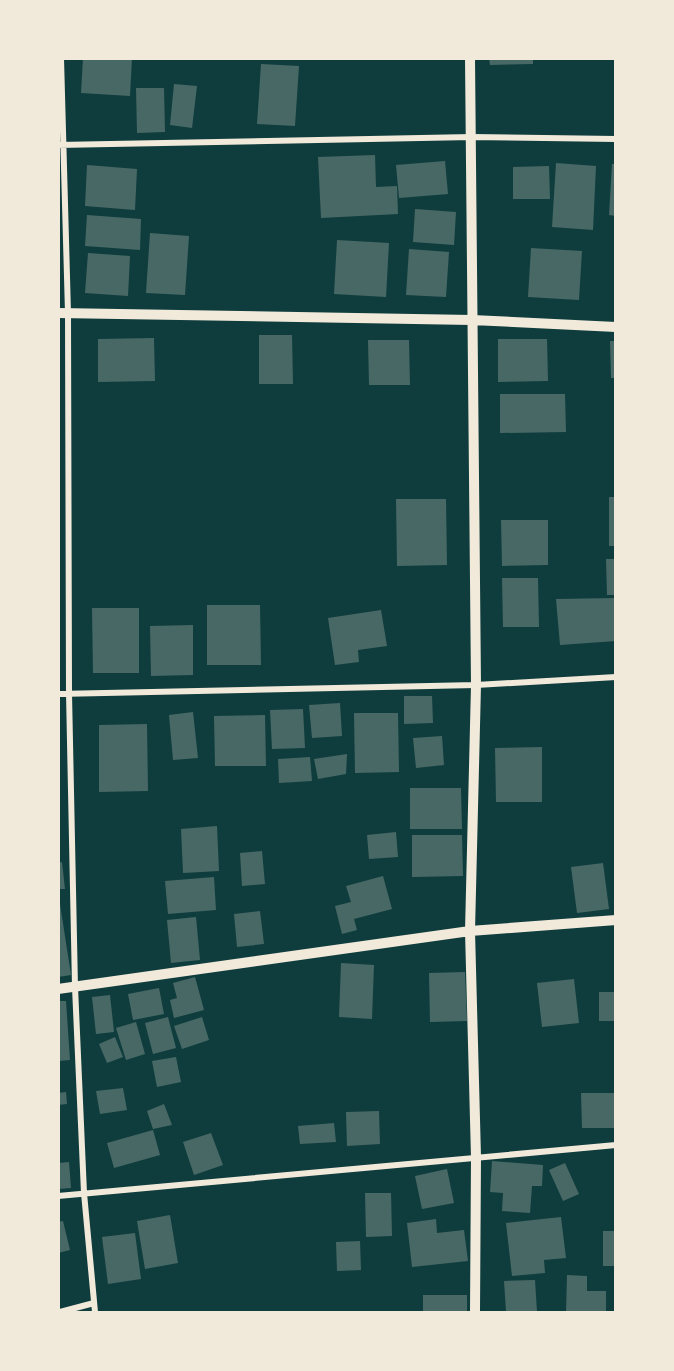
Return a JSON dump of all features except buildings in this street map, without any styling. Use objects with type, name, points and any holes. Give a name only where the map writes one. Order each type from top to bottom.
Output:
[{"type":"street","points":[[61,58],[63,313],[75,987],[84,1193],[95,1312]]},
{"type":"street","points":[[470,58],[476,685],[470,931],[476,1157],[475,1312]]},
{"type":"street","points":[[61,145],[472,137],[615,139]]},
{"type":"street","points":[[63,313],[472,320],[615,327]]},
{"type":"street","points":[[58,694],[476,685],[615,677]]},
{"type":"street","points":[[58,990],[470,931],[615,920]]},
{"type":"street","points":[[58,1196],[615,1145]]},
{"type":"street","points":[[60,1312],[94,1303]]}]
